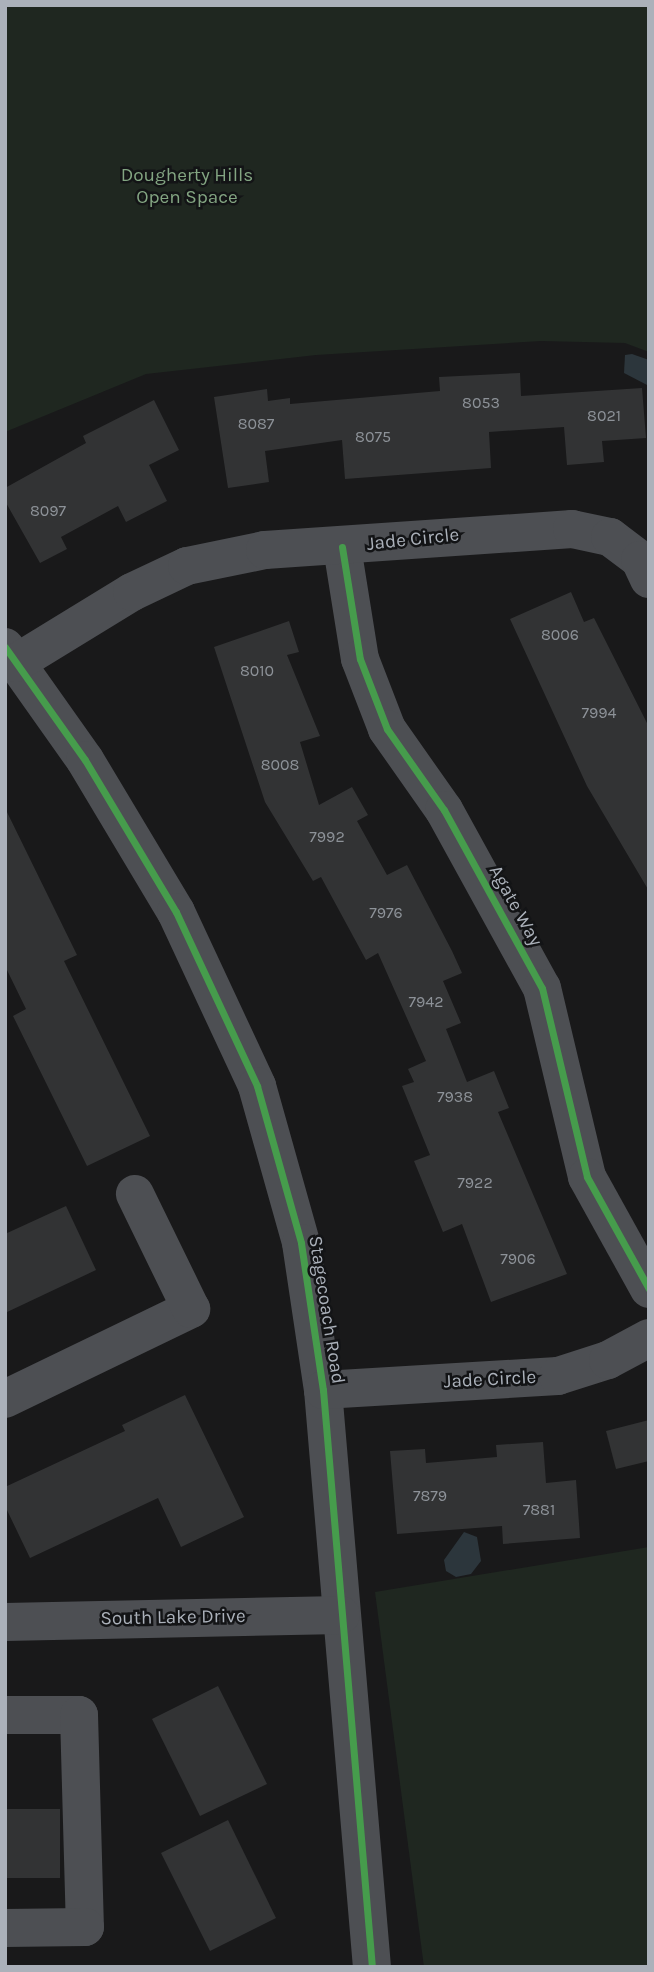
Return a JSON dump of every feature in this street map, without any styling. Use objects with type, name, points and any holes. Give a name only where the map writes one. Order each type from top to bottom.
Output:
[{"type":"street","name":"Jade Circle","points":[[10,655],[187,566],[265,550],[342,547],[572,529],[610,537],[640,560],[649,579]]},
{"type":"street","name":"Agate Way","points":[[342,547],[360,659],[387,729],[444,810],[542,988],[587,1177],[649,1289]]},
{"type":"street","name":"Stagecoach Road","points":[[10,655],[85,760],[176,912],[257,1086],[300,1243],[323,1390],[372,1967]]},
{"type":"street","points":[[5,1399],[191,1309],[135,1194]]},
{"type":"street","name":"Jade Circle","points":[[323,1390],[558,1376],[608,1360],[649,1338]]},
{"type":"street","name":"South Lake Drive","points":[[5,1622],[341,1615]]},
{"type":"street","points":[[5,1715],[79,1715],[85,1927],[5,1928]]},
{"type":"green space","name":"Dougherty Hills Open Space","points":[[5,5],[649,5],[649,352],[625,343],[541,341],[316,355],[146,374],[5,432]]},
{"type":"green space","points":[[649,1547],[649,1967],[424,1967],[375,1592]]},
{"type":"shaded area","points":[[632,354],[649,360],[649,386],[624,373],[625,355]]},
{"type":"shaded area","points":[[464,1532],[477,1537],[481,1561],[471,1574],[456,1577],[446,1571],[444,1560]]},
{"type":"building","points":[[520,373],[521,396],[642,388],[646,438],[602,441],[604,462],[567,465],[564,427],[489,432],[491,468],[345,479],[342,440],[265,451],[269,482],[228,488],[214,397],[267,389],[268,401],[290,398],[290,404],[440,391],[439,377]]},
{"type":"building","points":[[154,400],[179,450],[149,465],[167,501],[126,522],[118,506],[61,537],[67,549],[40,563],[5,501],[5,488],[86,443],[83,436]]},
{"type":"building","points":[[571,592],[584,622],[594,618],[649,727],[649,891],[587,786],[510,619]]},
{"type":"building","points":[[289,621],[299,652],[287,655],[320,736],[300,742],[319,805],[352,787],[368,815],[357,821],[387,875],[407,865],[462,973],[443,981],[461,1023],[446,1029],[467,1082],[494,1071],[509,1108],[498,1112],[567,1274],[491,1302],[462,1224],[443,1232],[414,1161],[430,1155],[402,1086],[414,1082],[408,1069],[426,1061],[378,953],[366,960],[321,877],[313,881],[265,802],[214,647]]},
{"type":"building","points":[[5,808],[77,955],[64,961],[150,1136],[87,1166],[13,1016],[26,1009],[5,966]]},
{"type":"building","points":[[66,1206],[96,1270],[5,1313],[5,1234]]},
{"type":"building","points":[[185,1395],[244,1517],[181,1547],[158,1498],[30,1558],[5,1506],[5,1487],[125,1431],[122,1425]]},
{"type":"building","points":[[649,1420],[649,1461],[616,1469],[606,1431]]},
{"type":"building","points":[[543,1442],[546,1483],[576,1480],[580,1538],[503,1544],[502,1526],[397,1534],[390,1451],[425,1449],[426,1463],[497,1457],[496,1445]]},
{"type":"building","points":[[218,1686],[267,1784],[200,1816],[152,1719]]},
{"type":"building","points":[[5,1809],[60,1809],[60,1878],[5,1878]]},
{"type":"building","points":[[228,1820],[276,1918],[210,1951],[161,1853]]},
{"type":"cycle path","points":[[342,547],[360,659],[387,729],[444,810],[542,988],[587,1177],[649,1289]]},
{"type":"cycle path","points":[[5,647],[85,760],[176,912],[257,1086],[301,1243],[323,1390],[372,1967]]}]
